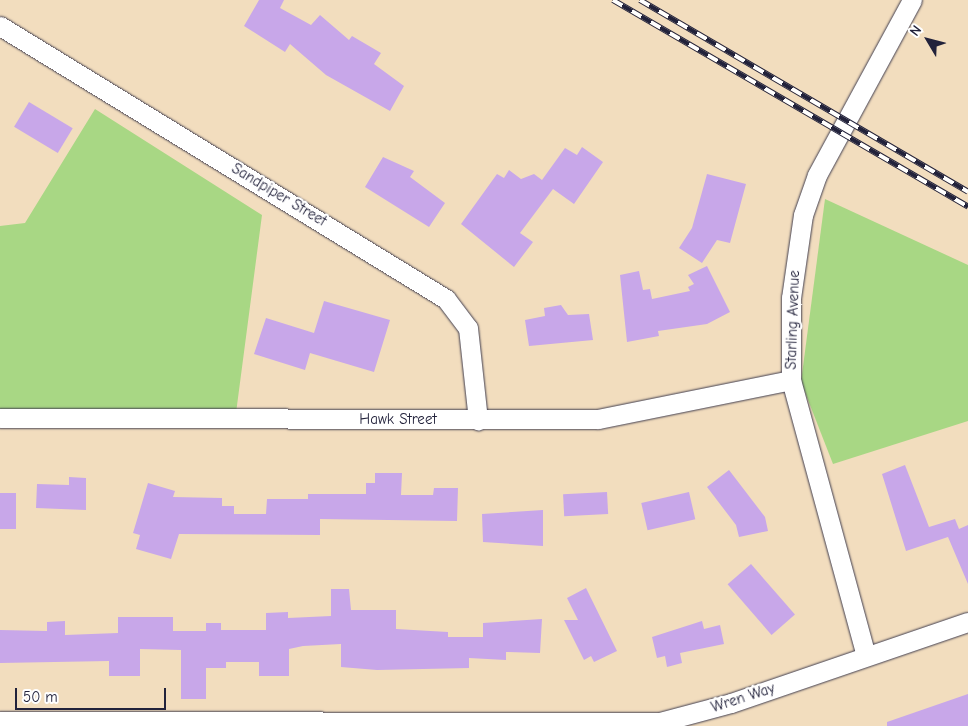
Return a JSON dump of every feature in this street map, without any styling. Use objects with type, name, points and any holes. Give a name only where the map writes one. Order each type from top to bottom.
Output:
[{"type":"street","name":"Starling Avenue","points":[[866,656],[791,380],[791,298],[803,215],[830,148],[912,0]]},
{"type":"street","name":"Sandpiper Street","points":[[0,26],[446,299],[468,328],[478,420]]},
{"type":"street","name":"Hawk Street","points":[[0,418],[478,420],[609,418],[791,380]]},
{"type":"street","name":"Wren Way","points":[[0,721],[660,722],[968,622]]},
{"type":"green space","points":[[95,109],[262,215],[236,413],[0,412],[0,226],[25,223]]},
{"type":"green space","points":[[825,199],[968,265],[968,421],[833,464],[801,382]]},
{"type":"building","points":[[259,0],[284,0],[280,8],[311,25],[320,15],[349,40],[352,36],[381,53],[374,64],[404,86],[390,111],[326,75],[290,44],[285,52],[244,26]]},
{"type":"building","points":[[29,102],[73,128],[58,153],[14,127]]},
{"type":"building","points":[[582,147],[603,162],[574,204],[553,189],[520,233],[533,242],[514,267],[461,224],[497,174],[504,178],[509,170],[521,179],[534,174],[542,180],[565,148],[577,155]]},
{"type":"building","points":[[383,157],[414,171],[410,177],[445,203],[429,227],[365,187]]},
{"type":"building","points":[[707,174],[746,184],[730,243],[717,240],[702,263],[679,248],[692,228]]},
{"type":"building","points":[[707,266],[730,312],[707,324],[658,331],[659,336],[627,342],[620,275],[639,271],[643,290],[650,289],[652,299],[690,291],[688,287],[694,284],[688,275]]},
{"type":"building","points":[[324,301],[390,320],[374,372],[310,353],[305,370],[254,354],[266,318],[314,333]]},
{"type":"building","points":[[561,305],[568,315],[589,314],[593,340],[529,346],[525,320],[545,316],[544,308]]},
{"type":"building","points":[[905,465],[929,527],[955,519],[959,529],[968,525],[968,584],[948,537],[906,551],[882,474]]},
{"type":"building","points":[[729,470],[765,517],[768,531],[739,537],[736,525],[707,487]]},
{"type":"building","points":[[375,473],[402,473],[401,495],[433,495],[434,488],[458,488],[457,521],[320,519],[320,535],[179,534],[171,559],[136,549],[140,535],[133,533],[148,483],[175,491],[173,497],[222,498],[222,506],[234,506],[234,514],[266,514],[267,499],[308,499],[308,494],[366,494],[366,483],[375,483]]},
{"type":"building","points":[[69,477],[86,478],[86,510],[36,508],[37,484],[69,485]]},
{"type":"building","points":[[607,492],[608,514],[564,516],[563,494]]},
{"type":"building","points":[[689,492],[695,519],[648,530],[641,503]]},
{"type":"building","points":[[0,493],[16,493],[16,529],[0,529]]},
{"type":"building","points":[[543,510],[543,546],[483,542],[482,514]]},
{"type":"building","points":[[751,564],[795,615],[772,635],[728,584]]},
{"type":"building","points":[[586,588],[617,651],[594,662],[591,656],[584,660],[564,620],[578,620],[567,598]]},
{"type":"building","points":[[331,589],[349,589],[351,610],[396,610],[396,629],[448,632],[448,637],[483,637],[483,623],[542,619],[540,653],[506,652],[506,660],[469,658],[469,668],[377,670],[341,667],[341,644],[303,646],[289,649],[289,676],[259,676],[259,662],[226,662],[226,668],[206,668],[206,699],[181,699],[181,650],[140,649],[140,676],[109,676],[109,661],[0,663],[0,630],[47,631],[47,622],[65,621],[65,635],[118,633],[118,617],[173,617],[173,631],[206,631],[206,623],[221,623],[221,630],[266,630],[266,613],[288,612],[288,618],[331,616]]},
{"type":"building","points":[[702,621],[704,629],[720,625],[724,644],[680,653],[682,663],[667,667],[665,656],[657,658],[652,637]]},
{"type":"building","points":[[968,694],[968,726],[887,726],[887,722]]},
{"type":"railway","points":[[613,0],[968,207]]},
{"type":"railway","points":[[640,0],[968,192]]}]
